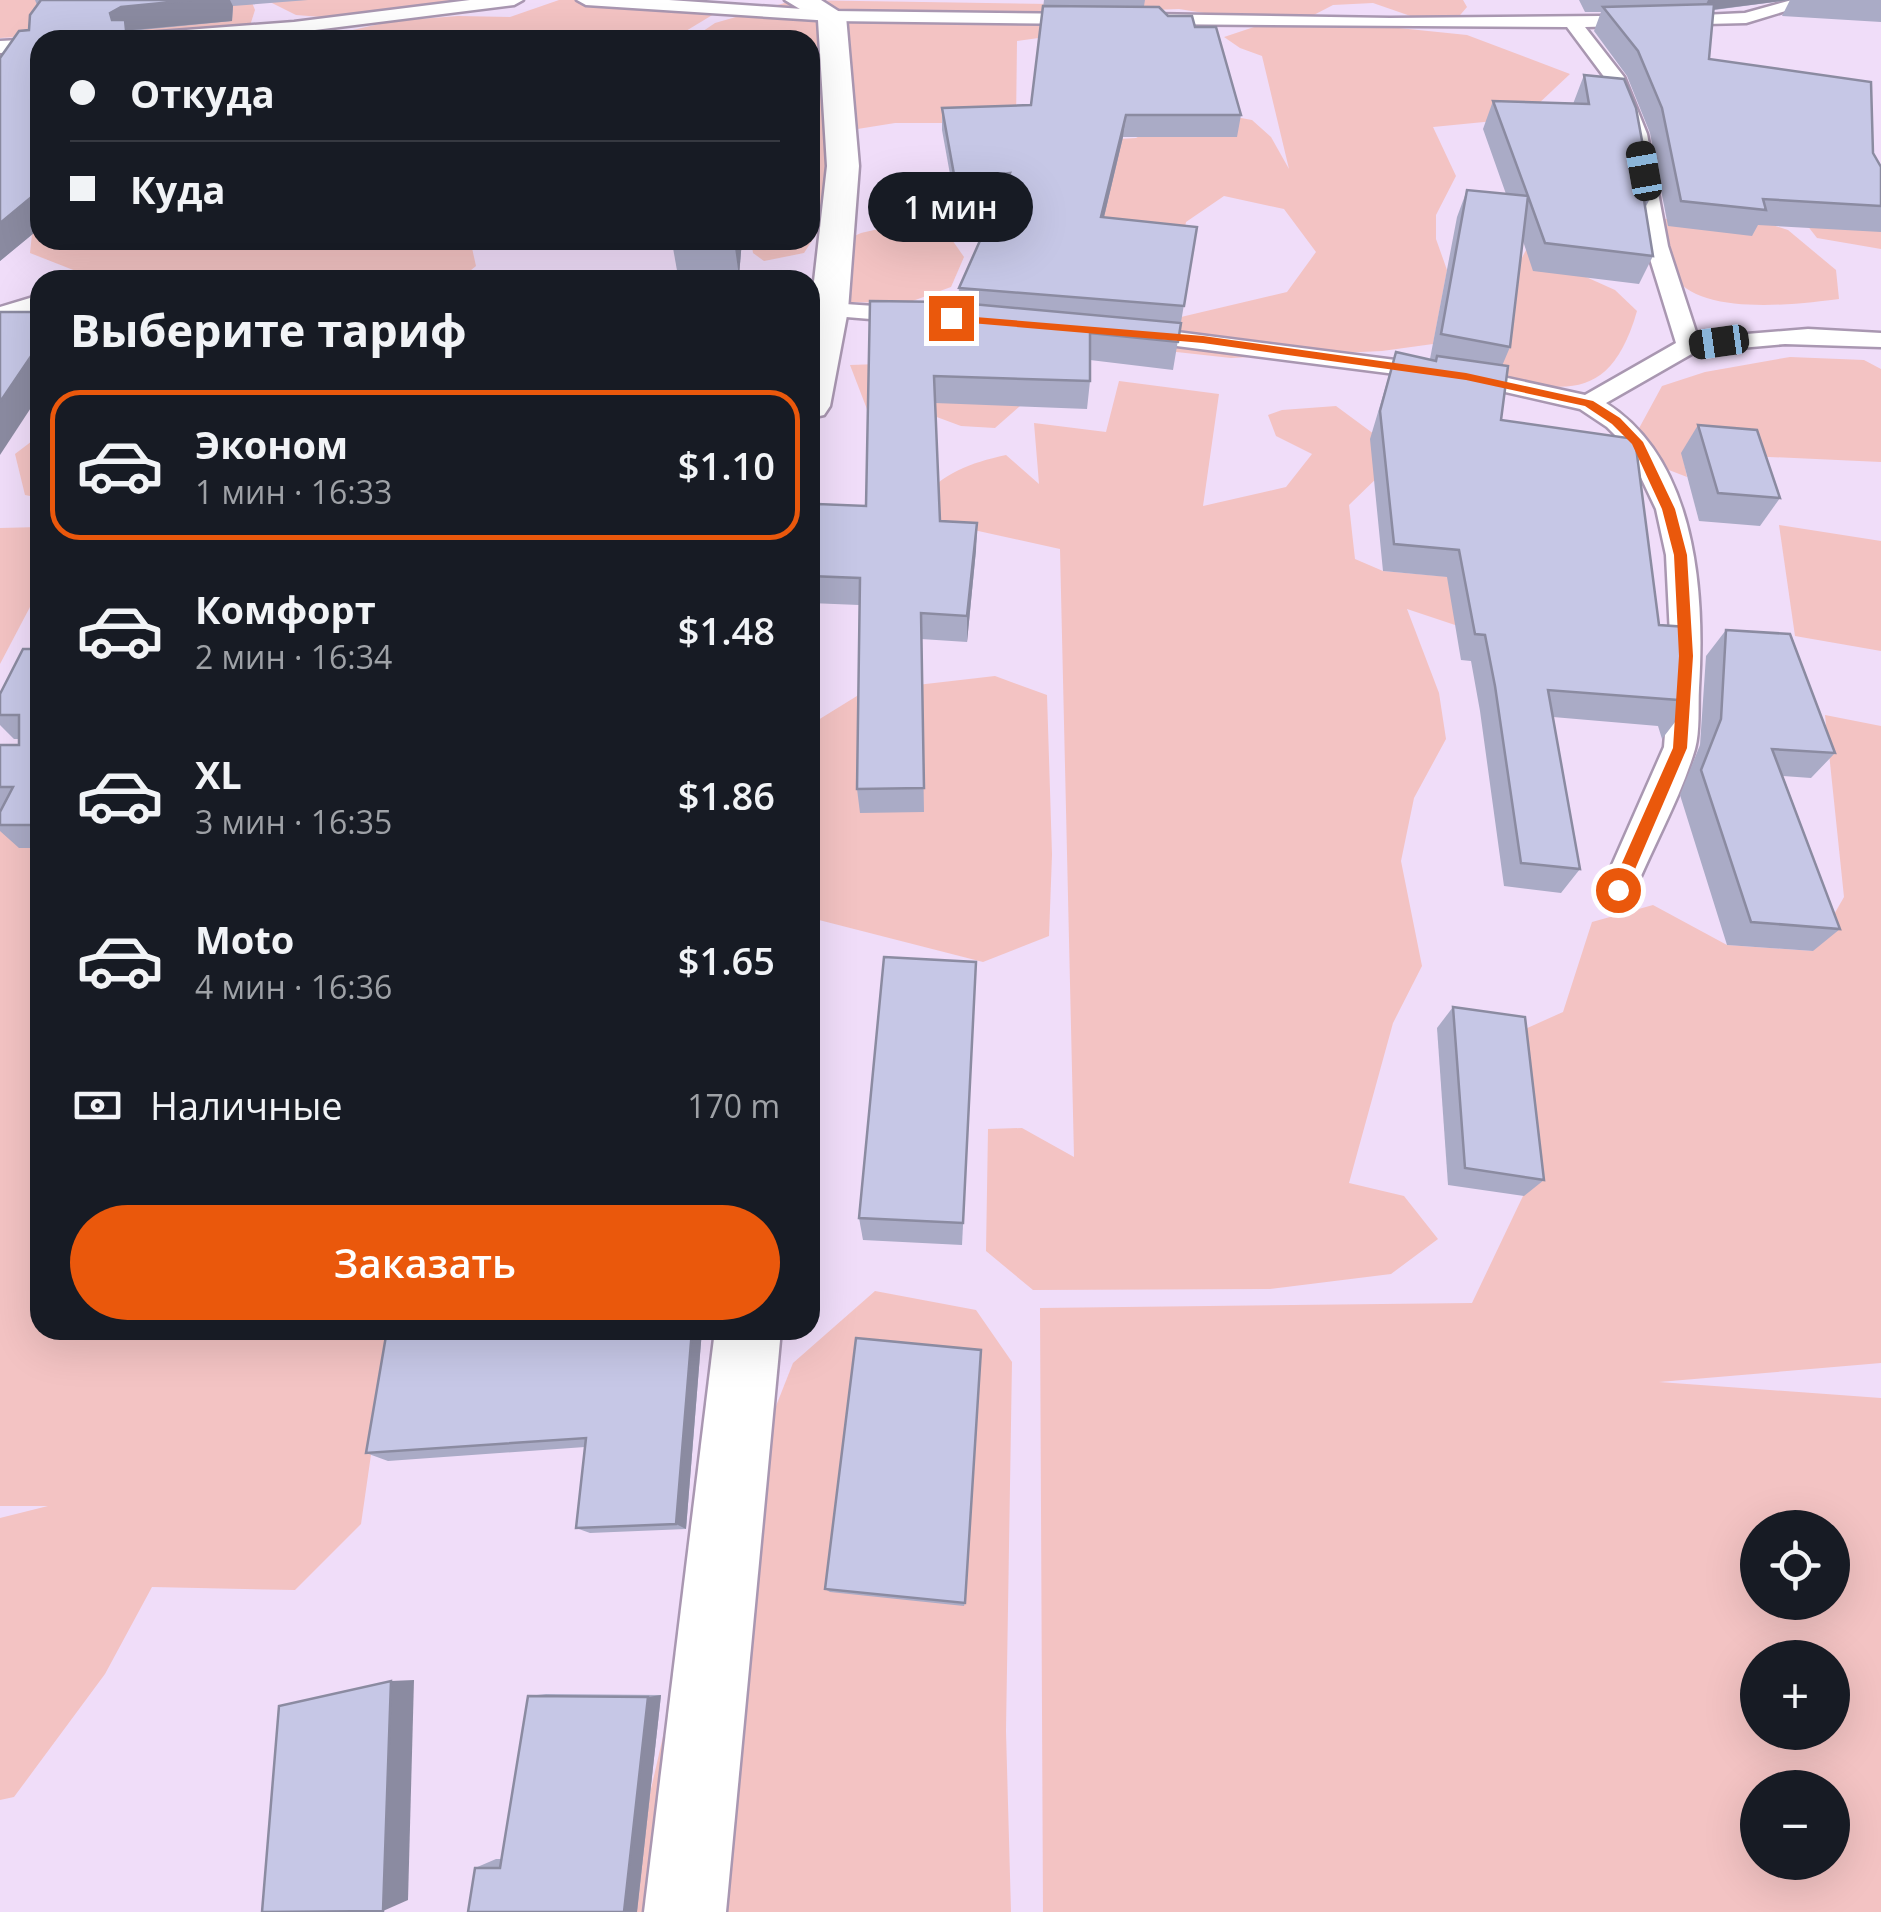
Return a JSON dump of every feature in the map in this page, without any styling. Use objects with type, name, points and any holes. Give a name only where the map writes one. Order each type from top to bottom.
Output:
[{"type":"street","points":[[799,0],[832,16],[844,166],[820,323]]},
{"type":"street","points":[[685,1912],[747,1340]]},
{"type":"lane","points":[[257,30],[514,0]]},
{"type":"lane","points":[[586,0],[832,16],[1390,23],[1746,18],[1812,0]]},
{"type":"lane","points":[[1571,20],[1614,77],[1632,120],[1656,246],[1689,346]]},
{"type":"lane","points":[[288,30],[294,27]]},
{"type":"lane","points":[[0,47],[30,46]]},
{"type":"lane","points":[[823,298],[951,318]]},
{"type":"lane","points":[[0,314],[30,305]]},
{"type":"lane","points":[[1097,330],[1203,340],[1466,376],[1588,403],[1616,421],[1637,442],[1668,509],[1680,555],[1686,656],[1680,748],[1618,890]]},
{"type":"lane","points":[[1588,403],[1689,346],[1778,334],[1824,333],[1881,340]]},
{"type":"shaded area","points":[[0,0],[251,0],[255,10],[249,30],[30,30],[30,36],[0,38]]},
{"type":"shaded area","points":[[266,0],[455,0],[334,18],[296,15]]},
{"type":"shaded area","points":[[559,0],[699,0],[714,14],[688,30],[353,30],[393,21],[510,17]]},
{"type":"shaded area","points":[[795,0],[1050,4],[1089,31],[1017,41],[1016,123],[895,123],[845,131],[826,158],[820,229],[820,30],[705,30],[715,23]]},
{"type":"shaded area","points":[[1106,0],[1463,0],[1467,7],[1455,21],[1425,21],[1373,3],[1333,5],[1306,19],[1253,21],[1179,9],[1152,10]]},
{"type":"shaded area","points":[[1350,23],[1467,35],[1570,74],[1536,106],[1494,121],[1433,127],[1456,176],[1436,215],[1436,239],[1447,270],[1433,344],[1382,351],[1231,358],[1131,347],[1164,321],[1287,292],[1316,252],[1284,209],[1224,196],[1186,222],[1179,259],[990,221],[965,184],[1087,141],[1136,138],[1165,122],[1214,113],[1252,120],[1271,137],[1289,169],[1262,56],[1224,37],[1260,25]]},
{"type":"shaded area","points":[[1881,184],[1881,249],[1817,238],[1786,198]]},
{"type":"shaded area","points":[[1702,214],[1763,222],[1788,230],[1836,270],[1839,299],[1749,305],[1702,296],[1684,287],[1670,266],[1665,219]]},
{"type":"shaded area","points":[[896,225],[948,234],[964,257],[951,287],[907,303],[845,302],[820,251],[861,233]]},
{"type":"shaded area","points":[[472,250],[476,266],[471,270],[73,270],[30,253]]},
{"type":"shaded area","points":[[753,250],[806,250],[764,261]]},
{"type":"shaded area","points":[[1526,250],[1615,290],[1637,311],[1613,363],[1597,377],[1579,385],[1559,387],[1483,372],[1510,281]]},
{"type":"shaded area","points":[[1790,357],[1864,360],[1881,369],[1881,462],[1682,453],[1687,477],[1656,465],[1637,432],[1662,386],[1705,372]]},
{"type":"shaded area","points":[[1022,359],[1020,406],[995,428],[961,426],[934,416],[870,417],[850,365]]},
{"type":"shaded area","points":[[1119,381],[1219,394],[1203,506],[1286,487],[1312,454],[1276,436],[1268,415],[1282,410],[1336,406],[1378,437],[1383,472],[1349,505],[1355,559],[1383,571],[1473,579],[1455,625],[1407,609],[1439,693],[1446,739],[1414,798],[1401,861],[1422,966],[1393,1023],[1349,1183],[1404,1196],[1438,1239],[1391,1274],[1270,1289],[1033,1290],[986,1251],[988,1129],[1022,1128],[1074,1157],[1060,549],[942,523],[918,501],[958,470],[1006,455],[1039,484],[1034,423],[1106,432]]},
{"type":"shaded area","points":[[30,443],[30,496],[25,495],[15,454]]},
{"type":"shaded area","points":[[1779,525],[1881,541],[1881,651],[1795,636]]},
{"type":"shaded area","points":[[30,527],[30,607],[0,664],[0,528]]},
{"type":"shaded area","points":[[995,676],[1047,695],[1052,855],[1049,936],[983,962],[820,920],[820,719],[865,691]]},
{"type":"shaded area","points":[[1825,715],[1881,726],[1881,1363],[1659,1382],[1881,1398],[1881,1912],[1043,1912],[1040,1308],[1472,1303],[1523,1196],[1507,1037],[1563,1012],[1592,922],[1653,905],[1727,945],[1813,951],[1844,897]]},
{"type":"shaded area","points":[[30,824],[30,1340],[388,1340],[361,1524],[295,1590],[152,1587],[105,1674],[14,1797],[0,1800],[0,1518],[48,1506],[0,1506],[0,827]]},
{"type":"shaded area","points":[[875,1291],[976,1310],[1012,1362],[1006,1731],[1011,1912],[623,1912],[687,1631],[793,1363]]},
{"type":"building","points":[[41,0],[192,0],[121,7],[110,13],[112,20],[125,20],[126,30],[30,30],[30,198],[0,223],[0,58],[19,31],[29,30],[30,15]]},
{"type":"building","points":[[1714,4],[1709,59],[1871,82],[1873,153],[1881,167],[1881,206],[1763,199],[1766,210],[1681,201],[1662,108],[1638,51],[1603,7]]},
{"type":"building","points":[[1043,6],[1159,7],[1168,16],[1192,16],[1195,27],[1216,27],[1241,115],[1126,115],[1101,217],[1197,227],[1184,306],[959,288],[1010,173],[955,180],[942,108],[1031,105]]},
{"type":"building","points":[[1584,75],[1624,79],[1636,108],[1652,195],[1643,194],[1653,256],[1545,243],[1493,101],[1589,104]]},
{"type":"building","points":[[1467,190],[1528,196],[1510,347],[1441,334]]},
{"type":"building","points":[[870,301],[950,302],[1181,323],[1178,342],[1090,333],[1090,381],[934,376],[940,521],[977,523],[967,616],[921,613],[924,788],[857,789],[860,578],[820,576],[820,504],[866,506]]},
{"type":"building","points":[[0,312],[30,312],[30,358],[0,402]]},
{"type":"building","points":[[1396,352],[1436,361],[1437,356],[1508,366],[1501,420],[1635,439],[1659,625],[1687,627],[1682,713],[1678,700],[1548,690],[1580,869],[1521,863],[1485,635],[1475,634],[1459,550],[1394,544],[1380,411]]},
{"type":"building","points":[[1698,425],[1757,430],[1780,498],[1718,493]]},
{"type":"building","points":[[1726,630],[1790,634],[1835,753],[1772,749],[1840,929],[1751,922],[1701,770],[1721,719]]},
{"type":"building","points":[[23,649],[30,649],[30,825],[0,825],[0,812],[13,787],[0,787],[0,745],[19,745],[19,715],[0,715],[0,694]]},
{"type":"building","points":[[884,957],[976,962],[963,1223],[859,1218]]},
{"type":"building","points":[[1453,1007],[1525,1017],[1544,1180],[1465,1168]]},
{"type":"building","points":[[856,1338],[981,1350],[965,1603],[825,1589]]},
{"type":"building","points":[[385,1340],[691,1340],[676,1524],[576,1528],[586,1438],[366,1453]]},
{"type":"building","points":[[391,1681],[383,1911],[262,1912],[279,1706]]},
{"type":"building","points":[[528,1696],[648,1697],[624,1912],[468,1912],[475,1868],[500,1868]]},
{"type":"route","points":[[951,318],[1203,340],[1466,376],[1588,403],[1616,421],[1637,442],[1668,509],[1680,555],[1686,656],[1680,748],[1618,890]]}]
